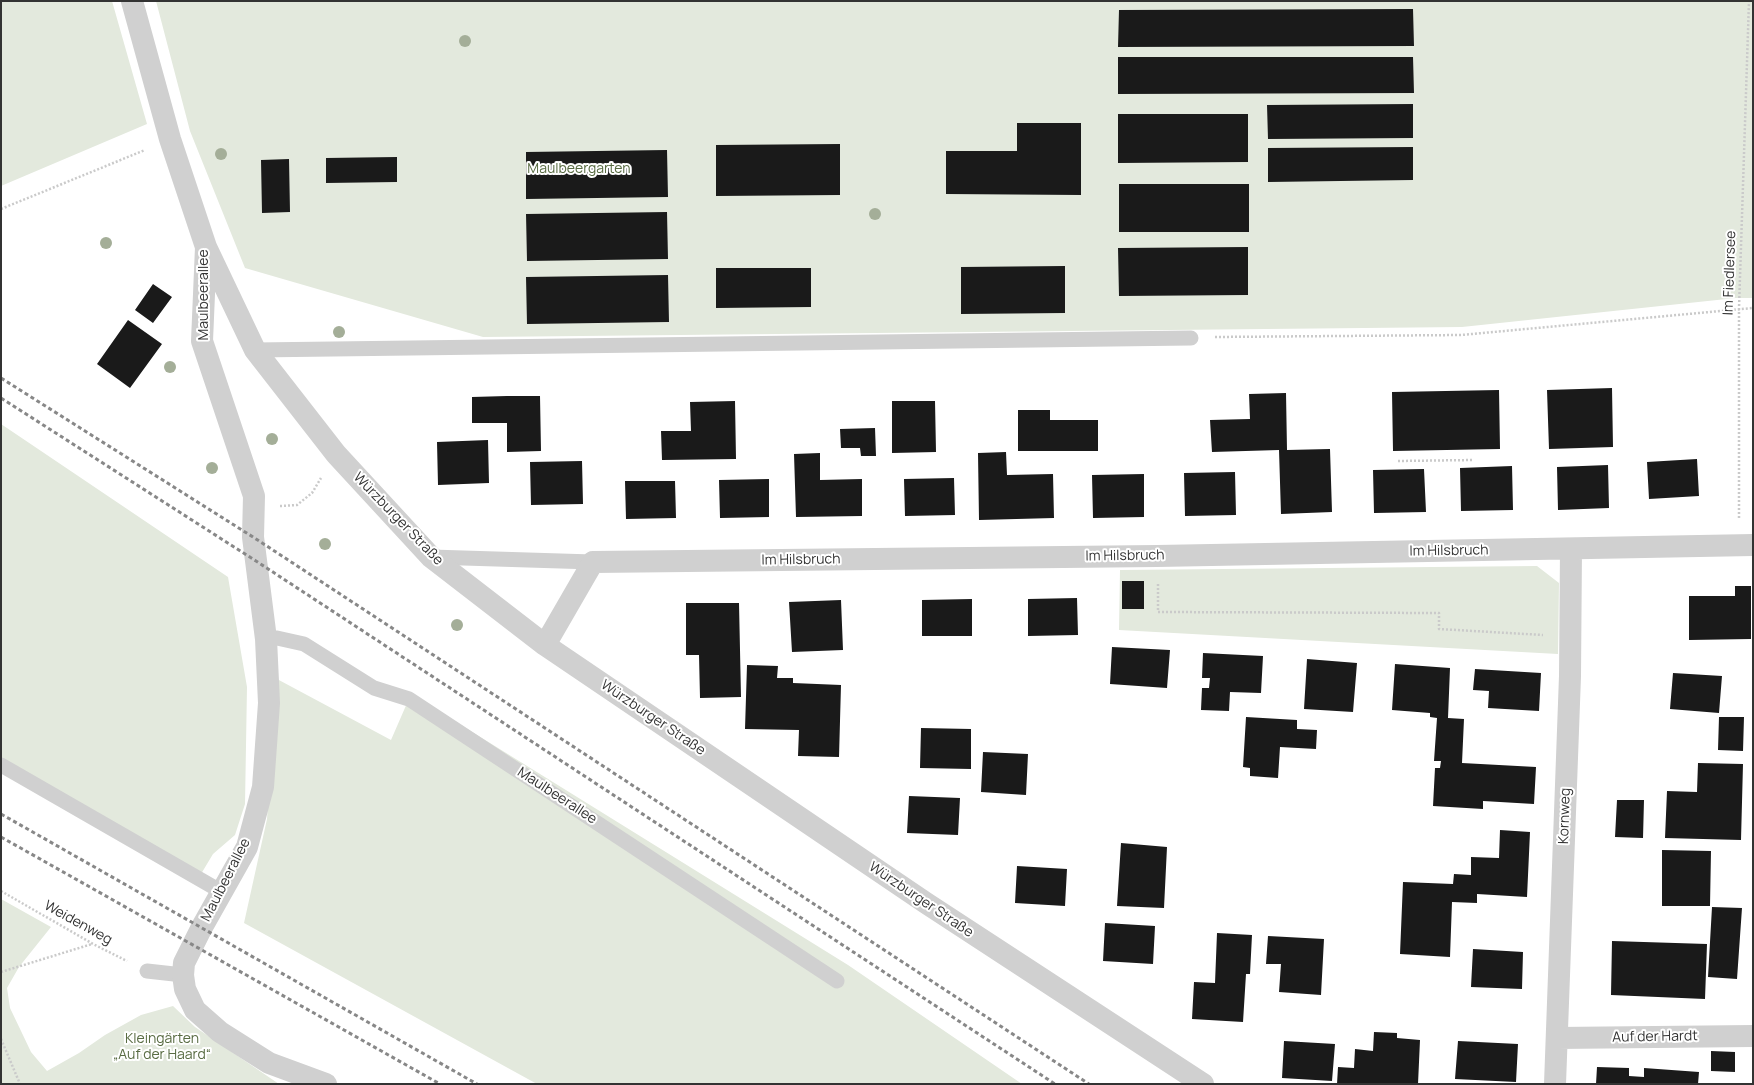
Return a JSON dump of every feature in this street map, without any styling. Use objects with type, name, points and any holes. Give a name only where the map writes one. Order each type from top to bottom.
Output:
[{"type":"street","name":"Maulbeerallee","points":[[132,1],[170,139],[206,247],[202,341],[254,496],[254,537],[266,639],[269,703],[263,787],[247,847],[193,944],[184,963],[183,975]]},
{"type":"street","name":"Würzburger Straße","points":[[206,247],[255,350],[336,454],[431,557],[545,645],[926,903],[1203,1084]]},
{"type":"street","name":"Im Hilsbruch","points":[[593,562],[1157,556],[1746,545]]},
{"type":"street","name":"Kornweg","points":[[1555,1084],[1571,636],[1571,549]]},
{"type":"street","points":[[545,645],[593,562]]},
{"type":"street","points":[[183,975],[185,989],[195,1010],[220,1032],[269,1063],[326,1084]]},
{"type":"street","name":"Auf der Hardt","points":[[1557,1038],[1753,1036]]},
{"type":"lane","points":[[255,350],[1191,338]]},
{"type":"lane","points":[[431,557],[593,562]]},
{"type":"lane","name":"Maulbeerallee","points":[[266,639],[277,638],[304,644],[374,688],[409,699],[837,981]]},
{"type":"lane","points":[[1,765],[222,892]]},
{"type":"lane","points":[[147,970],[183,975]]},
{"type":"path","name":"Im Fiedlersee","points":[[1746,545],[1739,308],[1749,1]]},
{"type":"path","points":[[1,210],[170,139]]},
{"type":"path","points":[[1191,338],[1461,335],[1739,308],[1753,308]]},
{"type":"path","points":[[254,496],[280,506],[297,505],[312,494],[336,454]]},
{"type":"path","points":[[1398,461],[1474,460]]},
{"type":"path","points":[[1157,556],[1158,612],[1439,613],[1439,629],[1571,636]]},
{"type":"path","name":"Weidenweg","points":[[1,891],[93,944],[147,970]]},
{"type":"path","points":[[1,972],[93,944]]},
{"type":"path","points":[[1,1039],[20,1084]]},
{"type":"green space","points":[[1,1],[112,1],[147,124],[1,186]]},
{"type":"green space","name":"Maulbeergarten","points":[[156,1],[1753,1],[1753,298],[1736,298],[1462,327],[483,337],[245,268],[190,131]]},
{"type":"green space","points":[[1,424],[228,577],[247,687],[245,804],[235,835],[213,854],[201,874],[1,758]]},
{"type":"green space","points":[[1537,566],[1559,583],[1558,654],[1119,630],[1120,570]]},
{"type":"green space","points":[[277,679],[391,740],[411,694],[848,965],[1022,1084],[537,1084],[244,923],[267,819]]},
{"type":"green space","name":"Kleingärten „Auf der Haard“","points":[[1,899],[51,927],[19,967],[7,988],[10,1008],[31,1052],[47,1071],[79,1053],[105,1035],[141,1015],[173,1006],[195,1027],[279,1084],[1,1084]]},
{"type":"building","points":[[1413,9],[1414,46],[1118,47],[1119,10]]},
{"type":"building","points":[[1118,57],[1413,57],[1414,93],[1118,94]]},
{"type":"building","points":[[1413,104],[1413,138],[1268,139],[1267,105]]},
{"type":"building","points":[[1118,114],[1248,114],[1248,162],[1118,163]]},
{"type":"building","points":[[1017,123],[1081,123],[1081,195],[946,194],[946,151],[1017,151]]},
{"type":"building","points":[[840,144],[840,195],[716,196],[716,145]]},
{"type":"building","points":[[1413,147],[1413,180],[1268,182],[1268,148]]},
{"type":"building","points":[[667,150],[668,197],[526,199],[526,152]]},
{"type":"building","points":[[397,157],[397,182],[326,183],[326,158]]},
{"type":"building","points":[[289,159],[290,212],[262,213],[261,160]]},
{"type":"building","points":[[1119,184],[1249,184],[1249,232],[1119,232]]},
{"type":"building","points":[[667,212],[668,259],[527,261],[526,214]]},
{"type":"building","points":[[1248,247],[1248,295],[1119,296],[1118,248]]},
{"type":"building","points":[[1065,266],[1065,313],[961,314],[961,267]]},
{"type":"building","points":[[716,268],[811,268],[811,307],[716,308]]},
{"type":"building","points":[[668,275],[669,322],[527,324],[526,277]]},
{"type":"building","points":[[153,284],[172,297],[153,323],[135,310]]},
{"type":"building","points":[[128,320],[162,344],[130,388],[97,364]]},
{"type":"building","points":[[1612,388],[1613,447],[1549,449],[1547,390]]},
{"type":"building","points":[[1499,390],[1500,449],[1393,451],[1392,392]]},
{"type":"building","points":[[1286,393],[1287,450],[1330,449],[1332,512],[1281,514],[1279,450],[1212,452],[1210,420],[1250,419],[1249,394]]},
{"type":"building","points":[[540,396],[541,451],[507,452],[507,423],[472,423],[472,397]]},
{"type":"building","points":[[735,401],[736,459],[662,460],[661,431],[691,431],[690,402]]},
{"type":"building","points":[[892,401],[935,401],[936,452],[892,453]]},
{"type":"building","points":[[1018,410],[1050,410],[1050,420],[1098,420],[1098,451],[1018,451]]},
{"type":"building","points":[[875,428],[876,456],[861,456],[860,448],[841,448],[840,429]]},
{"type":"building","points":[[488,440],[489,483],[438,485],[437,442]]},
{"type":"building","points":[[1006,452],[1007,475],[1053,474],[1054,518],[979,520],[978,453]]},
{"type":"building","points":[[820,453],[820,480],[862,479],[862,516],[796,517],[794,454]]},
{"type":"building","points":[[1697,459],[1699,496],[1649,499],[1647,462]]},
{"type":"building","points":[[582,461],[583,504],[531,505],[530,462]]},
{"type":"building","points":[[1608,465],[1609,508],[1558,510],[1557,467]]},
{"type":"building","points":[[1512,466],[1513,510],[1461,511],[1460,468]]},
{"type":"building","points":[[1424,469],[1426,512],[1374,513],[1373,470]]},
{"type":"building","points":[[1235,472],[1236,515],[1185,516],[1184,473]]},
{"type":"building","points":[[1144,474],[1144,517],[1093,518],[1092,475]]},
{"type":"building","points":[[954,478],[955,515],[905,516],[904,479]]},
{"type":"building","points":[[769,479],[769,517],[720,518],[719,480]]},
{"type":"building","points":[[625,481],[675,481],[676,518],[626,519]]},
{"type":"building","points":[[1122,581],[1144,581],[1144,609],[1122,609]]},
{"type":"building","points":[[1735,586],[1751,586],[1751,639],[1689,640],[1689,596],[1735,596]]},
{"type":"building","points":[[1077,598],[1078,635],[1028,636],[1028,599]]},
{"type":"building","points":[[972,599],[972,636],[922,636],[922,600]]},
{"type":"building","points":[[841,600],[843,650],[792,652],[789,602]]},
{"type":"building","points":[[686,603],[739,603],[741,697],[700,698],[699,655],[686,655]]},
{"type":"building","points":[[1112,647],[1170,650],[1167,688],[1110,684]]},
{"type":"building","points":[[1203,653],[1263,656],[1261,693],[1230,692],[1229,711],[1201,710],[1202,688],[1209,688],[1210,678],[1202,678]]},
{"type":"building","points":[[1307,659],[1357,663],[1353,712],[1304,709]]},
{"type":"building","points":[[1395,664],[1450,668],[1448,718],[1464,719],[1462,763],[1536,767],[1534,804],[1483,801],[1483,809],[1433,806],[1435,768],[1440,768],[1441,761],[1434,761],[1437,718],[1430,717],[1430,713],[1392,710]]},
{"type":"building","points":[[747,665],[778,666],[777,678],[793,678],[793,683],[841,685],[839,757],[798,756],[799,730],[745,729]]},
{"type":"building","points":[[1475,669],[1541,673],[1539,711],[1488,708],[1489,691],[1473,690]]},
{"type":"building","points":[[1673,673],[1722,676],[1719,713],[1670,709]]},
{"type":"building","points":[[1246,717],[1297,720],[1297,729],[1317,730],[1316,749],[1280,747],[1278,778],[1250,776],[1250,768],[1243,767]]},
{"type":"building","points":[[1719,717],[1744,717],[1743,751],[1718,750]]},
{"type":"building","points":[[921,728],[971,729],[971,769],[920,768]]},
{"type":"building","points":[[983,752],[1028,754],[1026,795],[981,792]]},
{"type":"building","points":[[1698,763],[1743,764],[1741,840],[1665,838],[1667,791],[1697,792]]},
{"type":"building","points":[[909,796],[960,798],[958,835],[907,833]]},
{"type":"building","points":[[1617,800],[1644,800],[1643,838],[1615,837]]},
{"type":"building","points":[[1500,830],[1530,832],[1527,897],[1477,894],[1477,903],[1452,902],[1450,957],[1400,954],[1403,882],[1453,884],[1454,874],[1471,875],[1471,857],[1499,858]]},
{"type":"building","points":[[1121,843],[1167,847],[1164,908],[1117,906]]},
{"type":"building","points":[[1662,850],[1711,851],[1710,906],[1662,906]]},
{"type":"building","points":[[1017,866],[1067,869],[1065,906],[1015,903]]},
{"type":"building","points":[[1712,907],[1742,908],[1737,979],[1708,977]]},
{"type":"building","points":[[1105,923],[1155,926],[1153,964],[1103,961]]},
{"type":"building","points":[[1217,933],[1252,935],[1250,974],[1246,974],[1243,1022],[1192,1019],[1194,982],[1215,983]]},
{"type":"building","points":[[1268,936],[1324,939],[1321,995],[1279,992],[1281,964],[1266,964]]},
{"type":"building","points":[[1612,941],[1707,944],[1705,999],[1611,995]]},
{"type":"building","points":[[1473,949],[1523,952],[1522,989],[1471,987]]},
{"type":"building","points":[[1374,1032],[1397,1033],[1397,1038],[1420,1040],[1418,1084],[1337,1084],[1338,1067],[1354,1068],[1355,1049],[1373,1051]]},
{"type":"building","points":[[1284,1041],[1335,1044],[1332,1081],[1282,1078]]},
{"type":"building","points":[[1458,1041],[1518,1044],[1516,1082],[1455,1079]]},
{"type":"building","points":[[1711,1051],[1735,1052],[1735,1072],[1711,1071]]},
{"type":"building","points":[[1597,1067],[1629,1068],[1629,1076],[1644,1077],[1644,1068],[1699,1072],[1698,1084],[1596,1084]]},
{"type":"railway","points":[[1,378],[253,537],[1089,1084]]},
{"type":"railway","points":[[1,398],[256,561],[1055,1084]]},
{"type":"railway","points":[[1,814],[477,1084]]},
{"type":"railway","points":[[1,837],[440,1084]]}]
